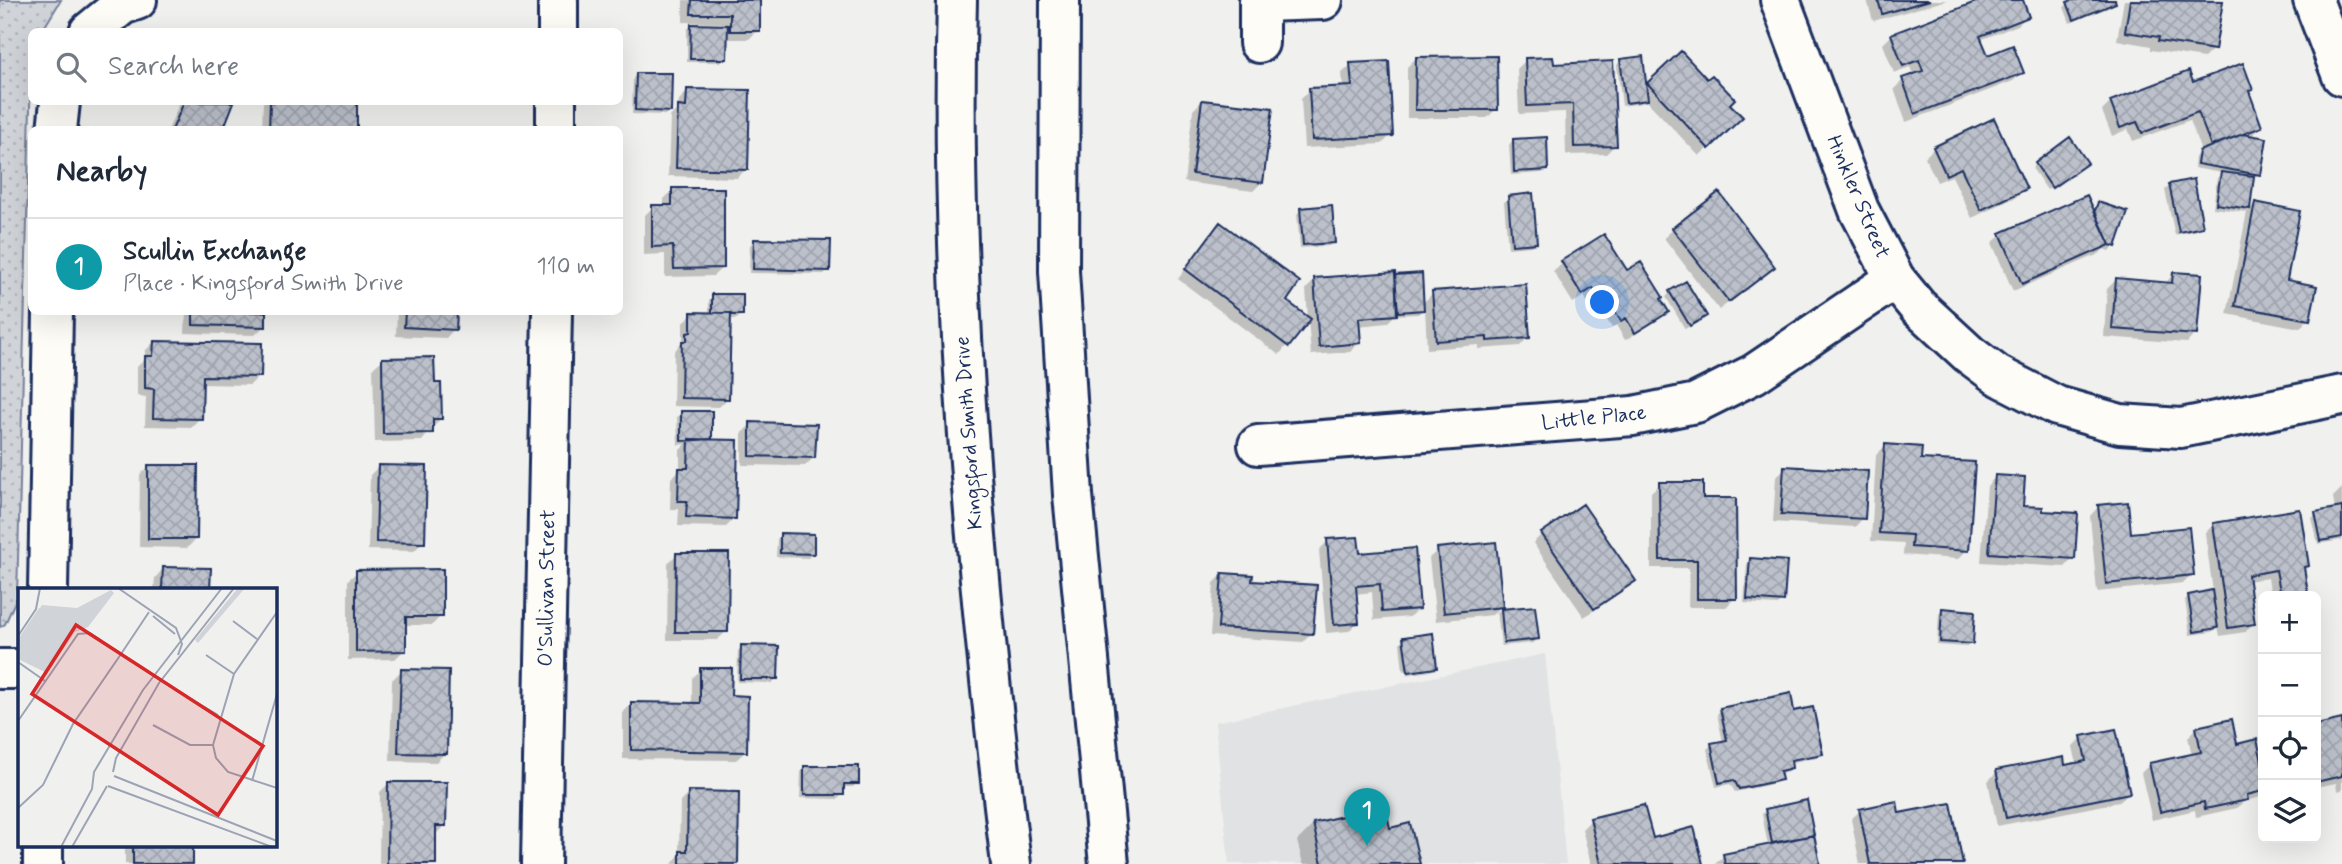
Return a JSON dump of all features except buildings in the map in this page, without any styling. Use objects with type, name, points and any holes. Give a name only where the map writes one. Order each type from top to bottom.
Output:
[{"type":"street","points":[[94,28],[122,5],[137,0]]},
{"type":"street","points":[[558,0],[558,28]]},
{"type":"street","name":"Kingsford Smith Drive","points":[[957,0],[962,339],[972,499],[993,722],[1011,864]]},
{"type":"street","points":[[1060,0],[1059,271],[1073,495],[1108,864]]},
{"type":"street","points":[[1259,43],[1259,1],[1323,0]]},
{"type":"street","name":"Hinkler Street","points":[[1780,0],[1859,210],[1895,279],[1918,307],[1969,354],[1997,375],[2057,406],[2120,424],[2181,428],[2342,395]]},
{"type":"street","points":[[2313,0],[2342,76]]},
{"type":"street","points":[[57,126],[60,105]]},
{"type":"street","points":[[556,105],[556,126]]},
{"type":"street","name":"Little Place","points":[[1258,445],[1633,416],[1696,403],[1754,374],[1895,279]]},
{"type":"street","points":[[48,588],[53,315]]},
{"type":"street","name":"O'Sullivan Street","points":[[541,864],[552,315]]},
{"type":"street","points":[[0,668],[18,669]]},
{"type":"street","points":[[43,846],[43,864]]},
{"type":"shaded area","points":[[0,0],[61,0],[44,28],[28,28],[30,105],[17,597],[5,624],[0,627]]},
{"type":"shaded area","points":[[1545,654],[1566,864],[1229,864],[1215,722]]},
{"type":"place","name":"Scullin Exchange","points":[[1367,846]]}]
